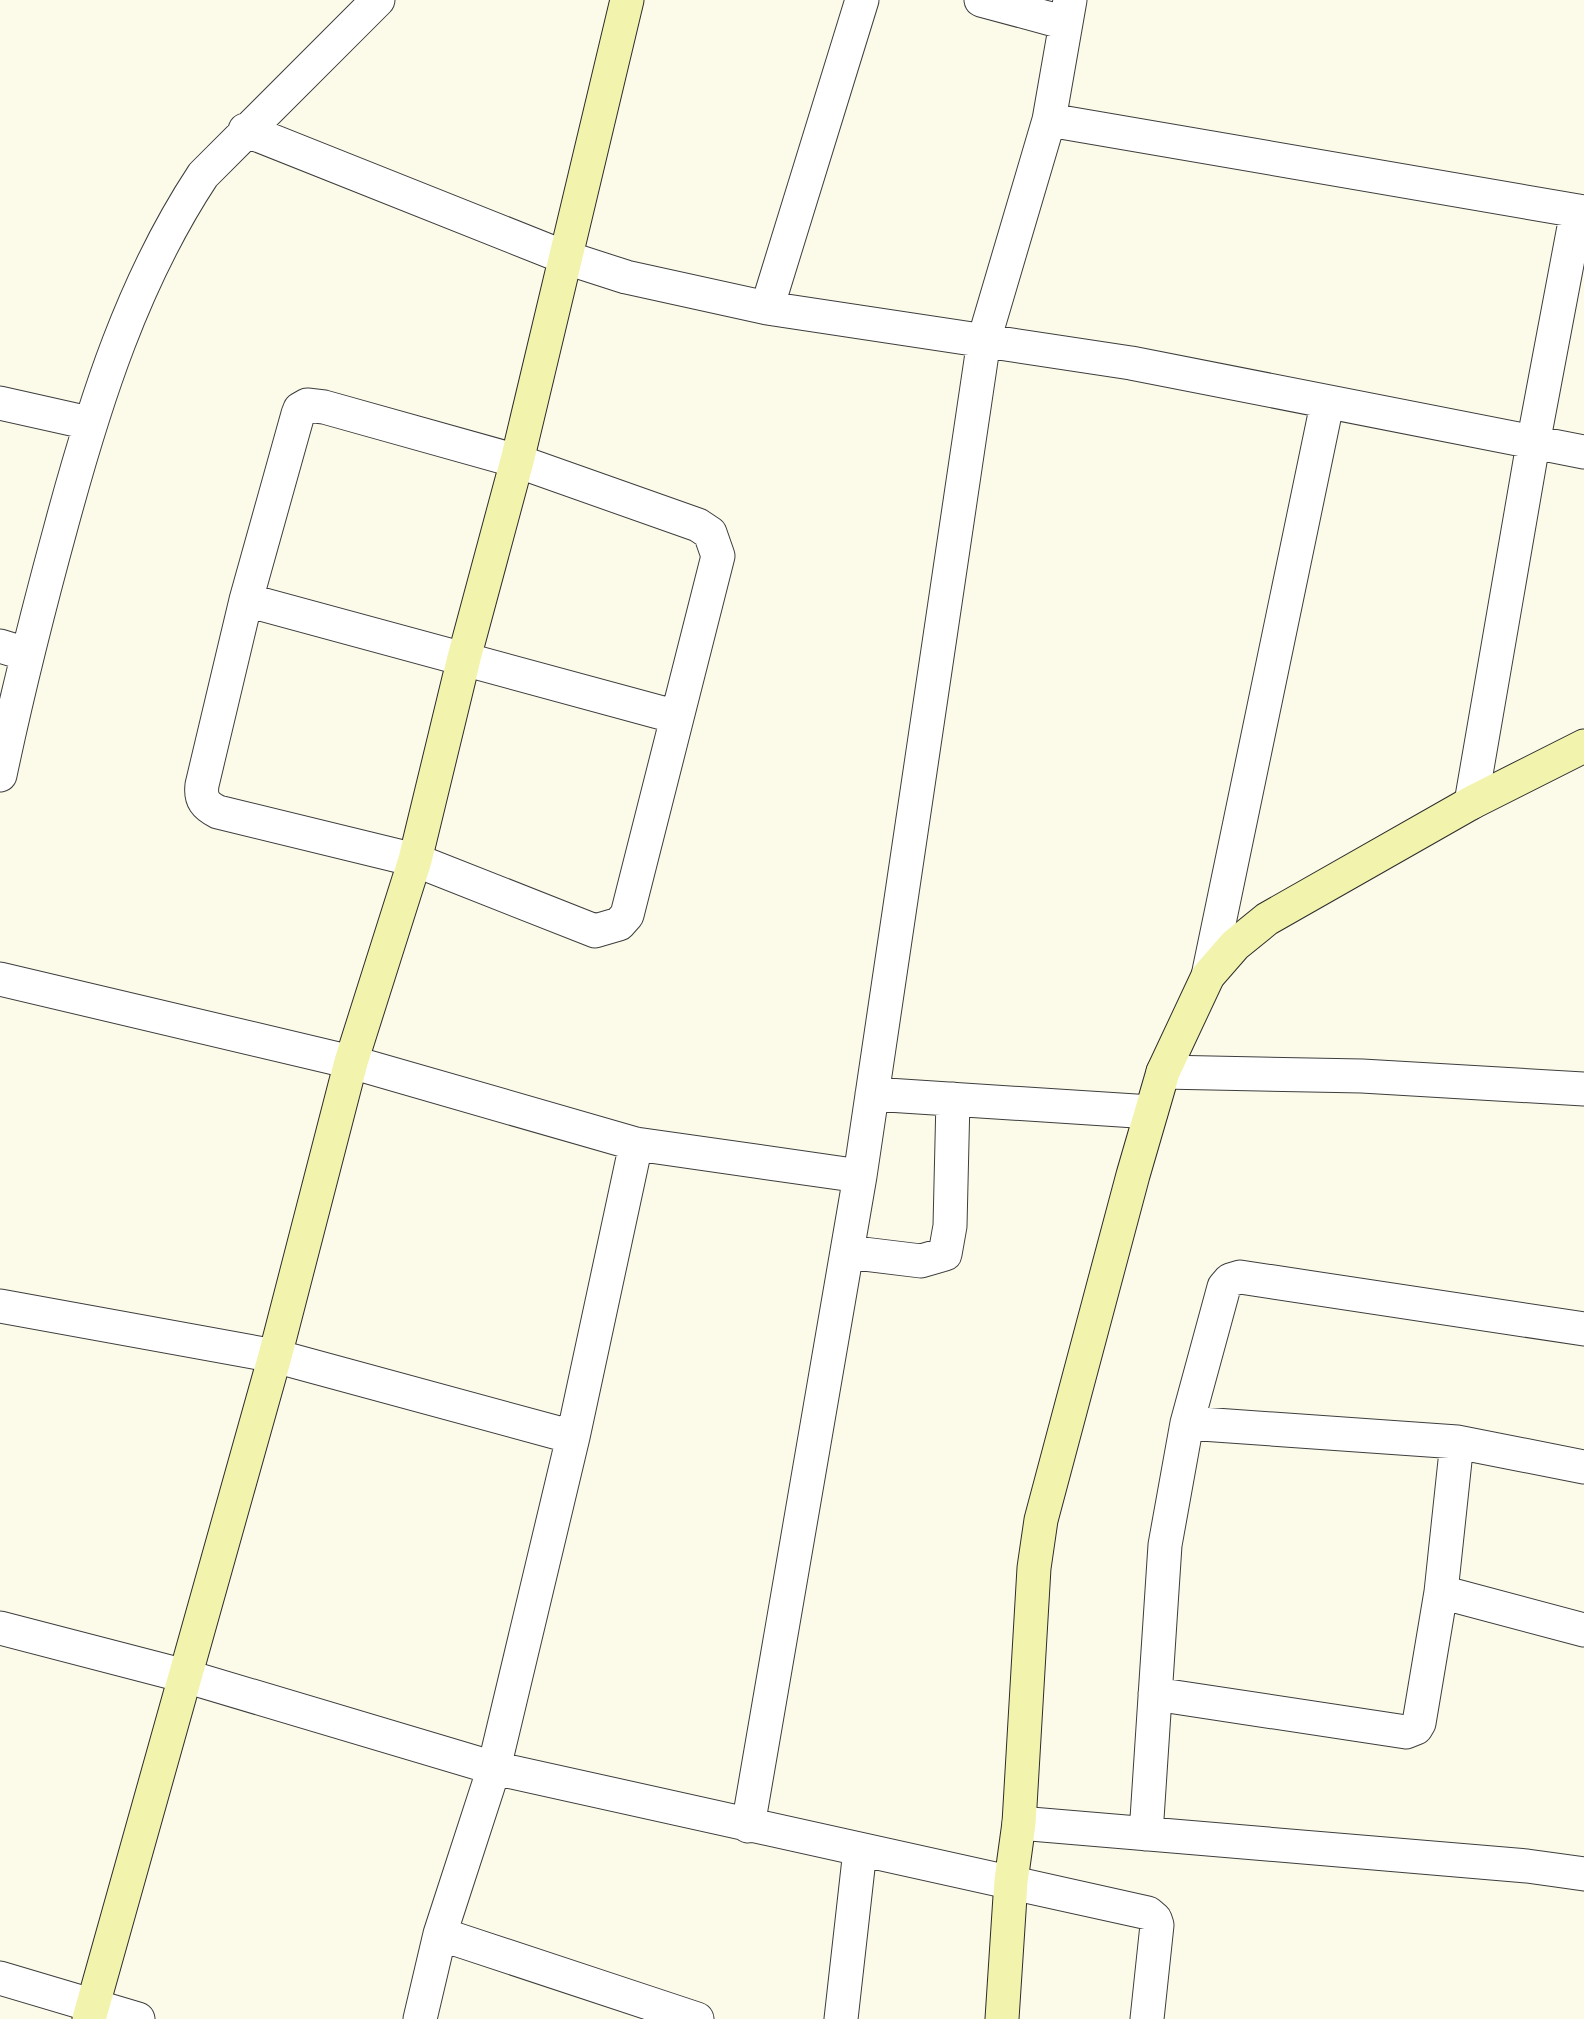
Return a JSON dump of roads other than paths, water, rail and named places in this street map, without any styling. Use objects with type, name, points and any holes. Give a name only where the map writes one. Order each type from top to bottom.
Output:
[{"type":"street","points":[[0,775],[13,650],[89,423],[147,272],[182,207],[203,175],[245,130],[378,0]]},
{"type":"street","points":[[91,2012],[275,1356],[351,1062],[415,860],[464,658],[517,461],[627,0]]},
{"type":"street","points":[[767,308],[861,0]]},
{"type":"street","points":[[748,1826],[860,1176],[984,340],[1049,120],[1068,12],[981,0]]},
{"type":"street","points":[[1049,120],[1580,211],[1533,444],[1471,803]]},
{"type":"street","points":[[245,130],[564,257],[626,277],[767,308],[1131,363],[1327,404],[1584,452]]},
{"type":"street","points":[[0,403],[89,423]]},
{"type":"street","points":[[1002,2019],[1011,1881],[1019,1823],[1034,1568],[1041,1520],[1163,1072],[1208,976],[1327,404]]},
{"type":"street","points":[[303,407],[324,407],[517,461],[698,525],[713,537],[718,556],[627,915],[619,924],[595,931],[415,860],[219,812],[205,804],[202,799],[202,785],[246,600],[298,414],[303,407]]},
{"type":"street","points":[[246,600],[677,717]]},
{"type":"street","points":[[1208,976],[1235,945],[1267,919],[1471,803],[1584,746]]},
{"type":"street","points":[[0,979],[351,1062],[636,1144],[860,1176]]},
{"type":"street","points":[[1163,1072],[1362,1076],[1584,1089]]},
{"type":"street","points":[[872,1094],[1151,1112]]},
{"type":"street","points":[[847,1252],[921,1261],[945,1254],[950,1226],[953,1099]]},
{"type":"street","points":[[420,2019],[440,1934],[494,1768],[573,1437],[636,1144]]},
{"type":"street","points":[[1146,1834],[1165,1545],[1187,1423],[1224,1287],[1230,1280],[1240,1277],[1584,1329]]},
{"type":"street","points":[[0,1306],[275,1356],[573,1437]]},
{"type":"street","points":[[1187,1423],[1457,1442],[1584,1467]]},
{"type":"street","points":[[1155,1694],[1411,1731],[1419,1723],[1441,1592],[1457,1442]]},
{"type":"street","points":[[1441,1592],[1584,1630]]},
{"type":"street","points":[[0,1628],[185,1676],[494,1768],[1148,1913],[1155,1919],[1156,1941],[1148,2019]]},
{"type":"street","points":[[1019,1823],[1527,1866],[1584,1874]]},
{"type":"street","points":[[841,2019],[860,1850]]},
{"type":"street","points":[[440,1934],[697,2019]]},
{"type":"street","points":[[0,1978],[91,2012],[138,2019]]}]
